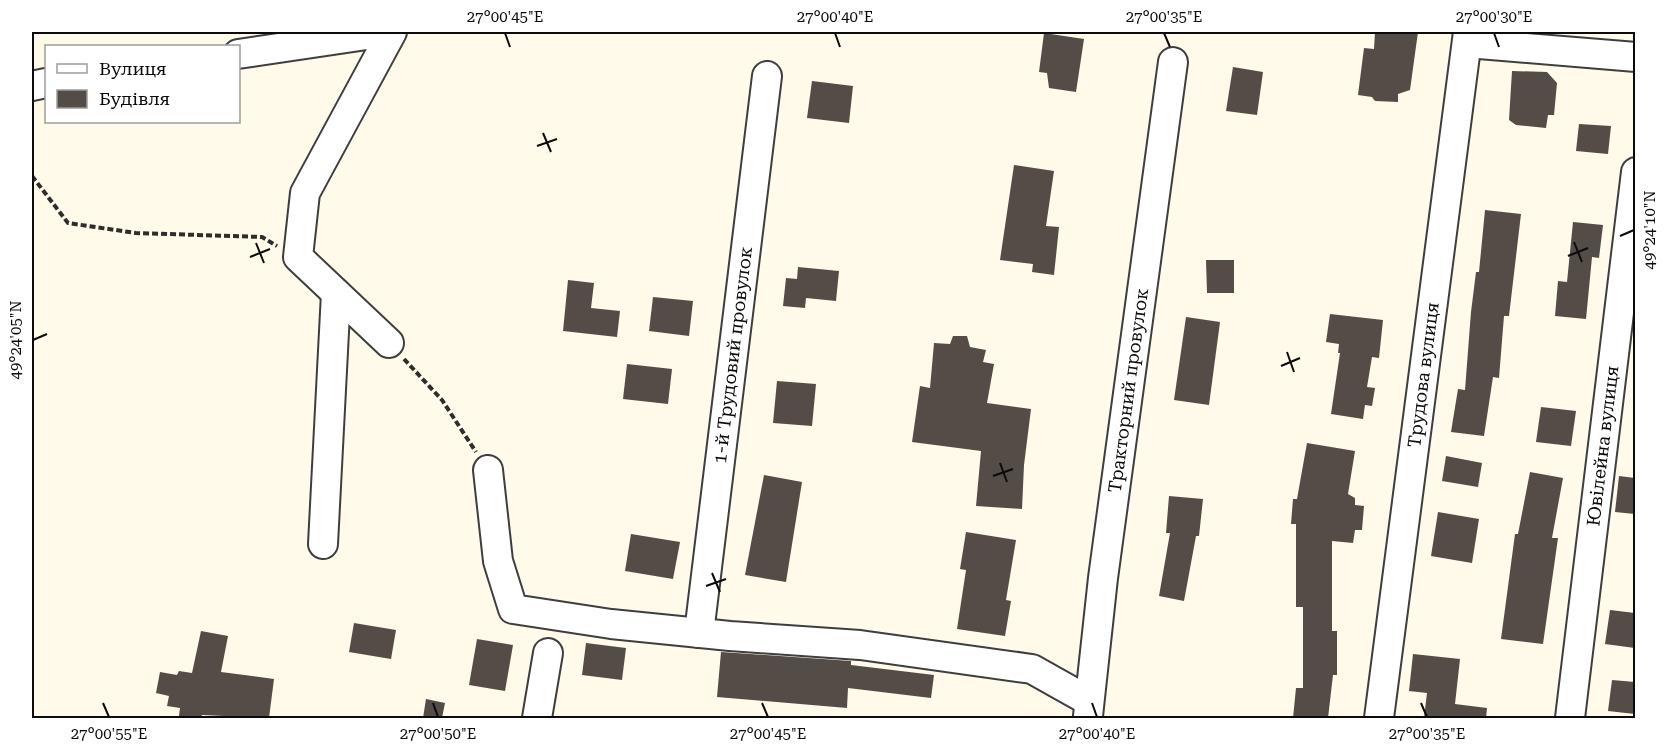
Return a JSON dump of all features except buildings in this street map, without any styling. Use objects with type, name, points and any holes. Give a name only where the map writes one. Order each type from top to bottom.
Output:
[{"type":"street","points":[[240,54],[390,32]]},
{"type":"street","points":[[389,343],[298,257],[305,193],[390,32]]},
{"type":"street","points":[[1468,37],[1635,57]]},
{"type":"street","name":"Трудова вулиця","points":[[1379,718],[1468,37]]},
{"type":"street","name":"Тракторний провулок","points":[[1088,710],[1103,579],[1173,62]]},
{"type":"street","name":"1-й Трудовий провулок","points":[[699,633],[767,76]]},
{"type":"street","name":"Ювілейна вулиця","points":[[1570,718],[1635,172]]},
{"type":"street","points":[[323,544],[336,293]]},
{"type":"street","points":[[489,470],[498,561],[513,609],[699,633],[860,645],[1032,669],[1088,710]]},
{"type":"street","points":[[537,718],[548,653]]},
{"type":"path","points":[[32,176],[68,223],[136,233],[262,237],[298,257]]},
{"type":"path","points":[[389,343],[442,400],[489,470]]}]
